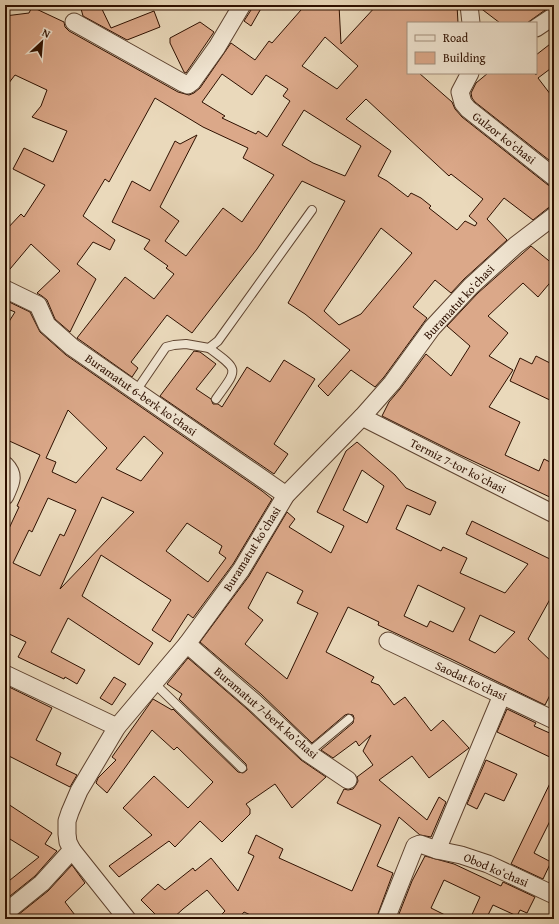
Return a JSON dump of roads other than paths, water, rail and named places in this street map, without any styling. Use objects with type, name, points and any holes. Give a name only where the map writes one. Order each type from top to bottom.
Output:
[{"type":"street","points":[[74,22],[188,85],[192,82],[217,47],[242,5]]},
{"type":"street","points":[[469,5],[471,22]]},
{"type":"street","points":[[537,27],[554,16]]},
{"type":"street","name":"Gulzor koʻchasi","points":[[469,74],[460,92],[468,109],[554,177]]},
{"type":"street","name":"Buramatut koʻchasi","points":[[72,850],[66,834],[67,821],[70,812],[79,791],[117,727],[187,644],[241,570],[286,495],[362,417],[392,383],[432,328],[471,286],[516,245],[554,216]]},
{"type":"street","name":"Buramatut 6-berk koʼchasi","points":[[5,289],[38,306],[47,325],[72,347],[286,495]]},
{"type":"street","name":"Termiz 7-tor koʼchasi","points":[[362,417],[554,514]]},
{"type":"street","points":[[5,466],[10,470],[12,482],[5,496]]},
{"type":"street","name":"Saodat koʻchasi","points":[[388,641],[554,720]]},
{"type":"street","name":"Buramatut 7-berk koʼchasi","points":[[187,644],[254,702],[308,752],[348,780]]},
{"type":"street","points":[[5,674],[117,727]]},
{"type":"street","points":[[437,850],[502,695]]},
{"type":"street","name":"Obod koʻchasi","points":[[386,919],[415,846],[420,844],[488,864],[554,895]]},
{"type":"street","points":[[5,913],[42,883],[72,850],[127,919]]},
{"type":"lane","points":[[209,348],[218,341],[312,210]]},
{"type":"lane","points":[[136,391],[166,347],[186,344],[209,348],[229,363],[233,369],[232,375],[216,399]]},
{"type":"lane","points":[[154,683],[242,768]]},
{"type":"lane","points":[[308,752],[349,719]]}]
